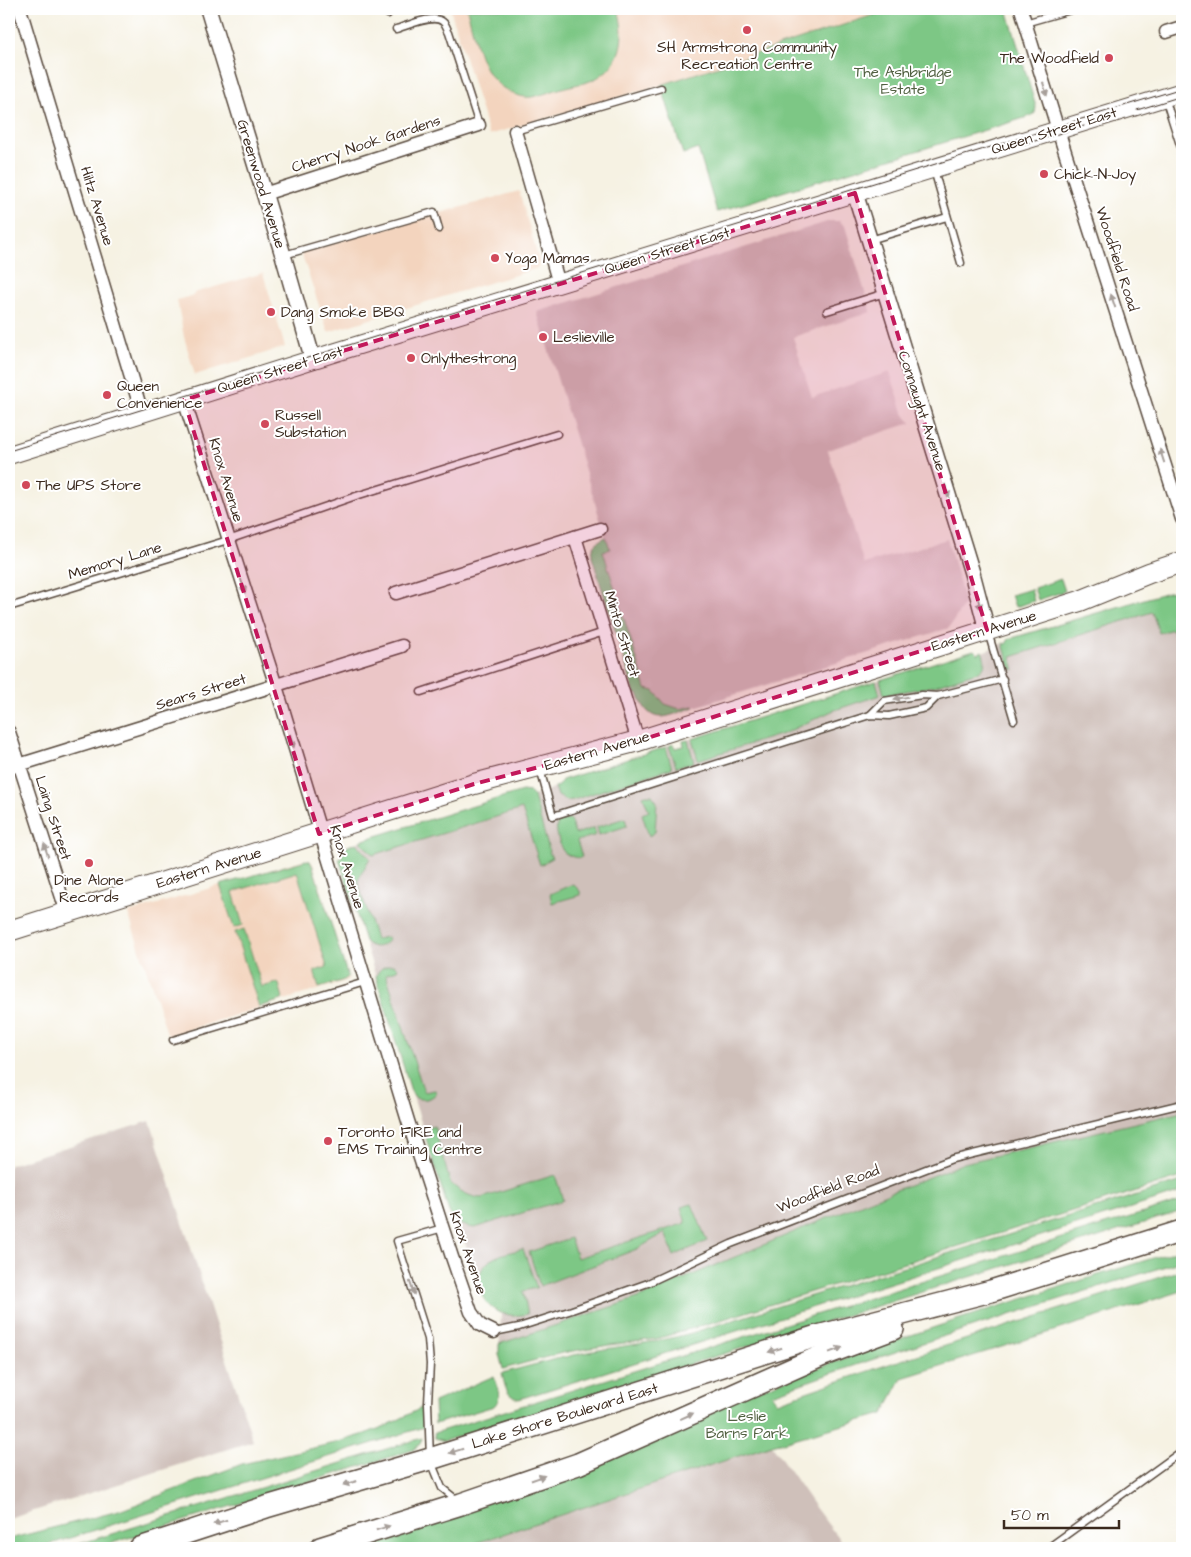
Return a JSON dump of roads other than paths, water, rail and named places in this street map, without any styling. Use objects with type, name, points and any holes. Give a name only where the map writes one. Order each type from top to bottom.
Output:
[{"type":"highway","name":"Lake Shore Boulevard East","points":[[140,1548],[266,1507],[430,1459],[814,1337],[991,1290],[1182,1231]]},
{"type":"highway","name":"Lake Shore Boulevard East","points":[[320,1548],[461,1504],[578,1464],[821,1356],[991,1290]]},
{"type":"main road","name":"Queen Street East","points":[[9,455],[1182,92]]},
{"type":"main road","name":"Eastern Avenue","points":[[9,931],[474,784],[638,741],[1080,601],[1149,573],[1182,562]]},
{"type":"street","name":"Hiltz Avenue","points":[[20,9],[142,413]]},
{"type":"street","name":"Greenwood Avenue","points":[[208,9],[313,360]]},
{"type":"street","name":"Woodfield Road","points":[[1021,9],[1182,519]]},
{"type":"street","points":[[1166,32],[1182,27]]},
{"type":"street","name":"Cherry Nook Gardens","points":[[264,194],[479,125]]},
{"type":"street","points":[[515,132],[559,284]]},
{"type":"street","name":"Connaught Avenue","points":[[855,193],[868,240],[923,411],[988,630]]},
{"type":"street","name":"Knox Avenue","points":[[184,400],[276,686],[319,834],[443,1228],[471,1312],[480,1325],[494,1332]]},
{"type":"street","points":[[396,593],[600,529]]},
{"type":"street","name":"Minto Street","points":[[575,537],[638,741]]},
{"type":"street","name":"Sears Street","points":[[14,767],[402,646]]},
{"type":"street","name":"Laing Street","points":[[9,732],[14,767],[66,913]]},
{"type":"lane","points":[[1026,23],[1074,9]]},
{"type":"lane","points":[[396,29],[429,19],[437,18],[444,22],[449,32],[479,125]]},
{"type":"lane","points":[[515,132],[661,88]]},
{"type":"lane","points":[[1165,97],[1182,151]]},
{"type":"lane","points":[[933,169],[961,263]]},
{"type":"lane","points":[[283,255],[434,212],[438,229]]},
{"type":"lane","points":[[868,240],[948,217]]},
{"type":"lane","points":[[827,311],[885,293]]},
{"type":"lane","name":"Memory Lane","points":[[9,607],[228,540],[356,496],[557,434]]},
{"type":"lane","points":[[988,630],[1014,720]]},
{"type":"lane","points":[[421,692],[604,632]]},
{"type":"lane","points":[[870,715],[884,701],[922,695],[938,696],[1003,679]]},
{"type":"lane","points":[[539,768],[553,816],[870,715],[890,716],[926,708],[938,696]]},
{"type":"lane","points":[[173,1040],[365,982]]},
{"type":"lane","name":"Woodfield Road","points":[[494,1332],[519,1327],[648,1283],[731,1244],[952,1159],[1182,1104]]},
{"type":"lane","points":[[443,1228],[397,1241],[428,1339],[430,1364],[428,1403],[430,1459],[442,1488],[461,1504]]},
{"type":"lane","points":[[1048,1548],[1182,1452]]},
{"type":"tram line","points":[[9,451],[1182,88]]},
{"type":"tram line","points":[[1137,110],[1182,96]]},
{"type":"tram line","points":[[1025,144],[1084,126]]},
{"type":"place","name":"SH Armstrong Community Recreation Centre","points":[[747,30]]},
{"type":"place","name":"The Woodfield","points":[[1109,58]]},
{"type":"place","name":"Chick-N-Joy","points":[[1044,174]]},
{"type":"place","name":"Yoga Mamas","points":[[495,258]]},
{"type":"place","name":"Dang Smoke BBQ","points":[[271,312]]},
{"type":"place","name":"Leslieville","points":[[543,337]]},
{"type":"place","name":"Onlythestrong","points":[[411,358]]},
{"type":"place","name":"Queen Convenience","points":[[107,395]]},
{"type":"place","name":"Russell Substation","points":[[265,424]]},
{"type":"place","name":"The UPS Store","points":[[26,485]]},
{"type":"place","name":"Dine Alone Records","points":[[89,863]]},
{"type":"place","name":"Toronto FIRE and EMS Training Centre","points":[[328,1141]]},
{"type":"park label","name":"The Ashbridge Estate","points":[[903,80]]},
{"type":"park label","name":"Leslie Barns Park","points":[[747,1424]]}]
